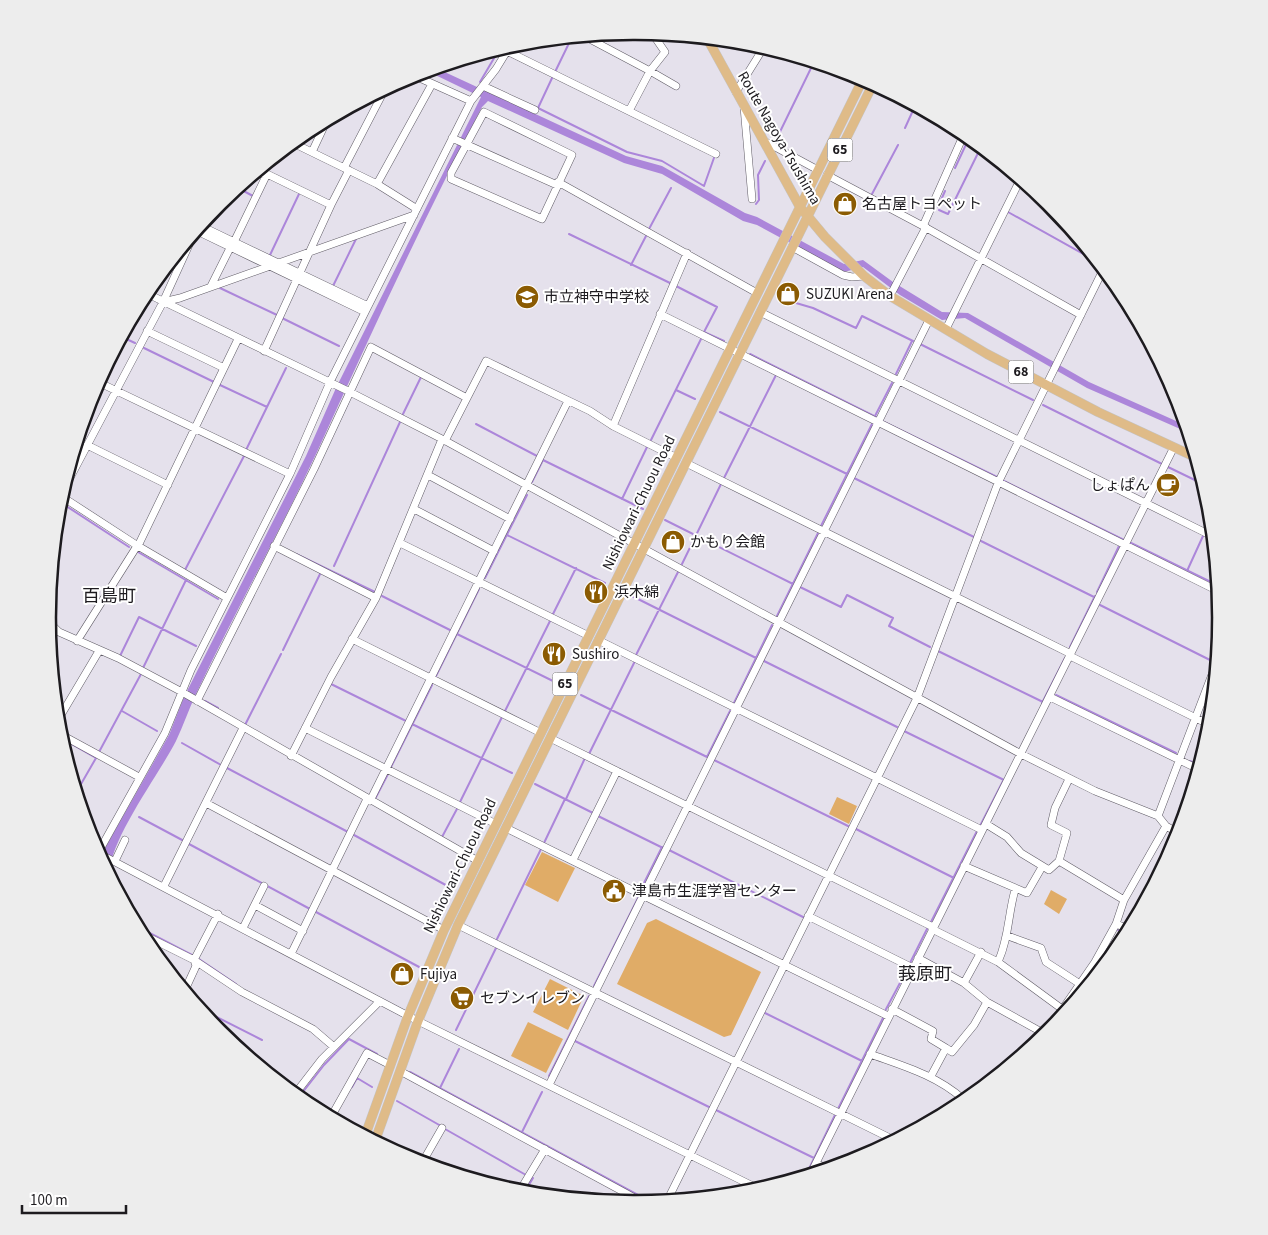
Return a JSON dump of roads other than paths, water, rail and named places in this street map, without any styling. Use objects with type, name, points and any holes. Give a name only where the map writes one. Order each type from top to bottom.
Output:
[{"type":"main road","name":"Route Nagoya-Tsushima","points":[[711,45],[800,207],[861,273],[893,290],[929,320],[1046,385],[1187,453]]},
{"type":"main road","name":"Nishiowari-Chuou Road","points":[[368,1130],[408,1016],[444,930],[859,86]]},
{"type":"main road","name":"Nishiowari-Chuou Road","points":[[377,1134],[418,1021],[458,925],[870,91]]},
{"type":"street","points":[[594,41],[676,86]]},
{"type":"street","points":[[629,111],[650,71],[665,52],[657,41]]},
{"type":"street","points":[[517,52],[716,154]]},
{"type":"street","points":[[736,92],[760,54]]},
{"type":"street","points":[[103,844],[164,732],[227,598],[290,474],[367,309],[473,98],[504,55]]},
{"type":"street","points":[[424,80],[473,98]]},
{"type":"street","points":[[376,184],[432,84]]},
{"type":"street","points":[[482,87],[535,110]]},
{"type":"street","points":[[264,351],[311,252],[346,169],[380,100]]},
{"type":"street","points":[[744,107],[752,199]]},
{"type":"street","points":[[484,112],[572,155],[558,184],[542,219],[451,179],[451,173],[484,112]]},
{"type":"street","points":[[312,152],[322,132]]},
{"type":"street","points":[[454,138],[558,184],[757,293]]},
{"type":"street","points":[[763,141],[818,170]]},
{"type":"street","points":[[893,290],[925,227],[961,141]]},
{"type":"street","points":[[300,146],[376,184],[416,212]]},
{"type":"street","points":[[263,175],[267,174],[331,205]]},
{"type":"street","points":[[211,286],[267,174]]},
{"type":"street","points":[[827,175],[925,227],[1081,315]]},
{"type":"street","points":[[946,329],[1017,185]]},
{"type":"street","points":[[163,302],[180,298],[311,252],[416,212]]},
{"type":"street","points":[[207,229],[270,266],[299,277],[367,309]]},
{"type":"street","points":[[202,234],[278,263],[299,277]]},
{"type":"street","points":[[794,243],[843,275],[852,277],[861,273]]},
{"type":"street","points":[[613,426],[687,254]]},
{"type":"street","points":[[77,465],[163,302],[184,257]]},
{"type":"street","points":[[670,1194],[916,698],[998,483],[1100,277]]},
{"type":"street","points":[[154,297],[332,383],[443,440],[916,698],[1069,779],[1158,816],[1166,826],[1171,829]]},
{"type":"street","points":[[760,312],[1205,533]]},
{"type":"street","points":[[660,314],[738,355],[1210,587]]},
{"type":"street","points":[[549,1086],[929,320]]},
{"type":"street","points":[[147,331],[224,368]]},
{"type":"street","points":[[76,641],[137,546],[238,339]]},
{"type":"street","points":[[196,700],[314,469],[347,391],[371,347],[467,398]]},
{"type":"street","points":[[291,756],[352,639],[376,598],[443,440],[486,361],[568,400],[613,426],[677,458]]},
{"type":"street","points":[[105,385],[290,474]]},
{"type":"street","points":[[292,954],[332,871],[387,769],[568,400]]},
{"type":"street","points":[[87,445],[168,485]]},
{"type":"street","points":[[816,1163],[1174,447]]},
{"type":"street","points":[[686,462],[1202,721]]},
{"type":"street","points":[[428,475],[510,519]]},
{"type":"street","points":[[69,500],[137,546],[227,598]]},
{"type":"street","points":[[414,509],[494,551]]},
{"type":"street","points":[[400,542],[588,636]]},
{"type":"street","points":[[274,546],[376,598]]},
{"type":"street","points":[[57,630],[76,641],[118,658],[196,700],[291,756],[478,861]]},
{"type":"street","points":[[352,639],[541,733]]},
{"type":"street","points":[[598,640],[876,778],[1007,837],[1021,853],[1049,870],[1060,861],[1067,834],[1051,826],[1055,808],[1069,779]]},
{"type":"street","points":[[64,710],[99,651]]},
{"type":"street","points":[[1158,816],[1207,687]]},
{"type":"street","points":[[1050,697],[1192,766]]},
{"type":"street","points":[[164,886],[243,728]]},
{"type":"street","points":[[305,728],[496,824]]},
{"type":"street","points":[[550,738],[981,952],[998,962],[1059,1007]]},
{"type":"street","points":[[70,739],[139,777]]},
{"type":"street","points":[[573,860],[617,771]]},
{"type":"street","points":[[206,803],[444,930]]},
{"type":"street","points":[[1086,976],[1116,924],[1124,900],[1166,826]]},
{"type":"street","points":[[506,828],[888,1016]]},
{"type":"street","points":[[115,861],[125,840]]},
{"type":"street","points":[[109,858],[218,914],[408,1016],[748,1184]]},
{"type":"street","points":[[1060,861],[1124,900]]},
{"type":"street","points":[[964,866],[1015,890],[1027,893],[1042,867]]},
{"type":"street","points":[[244,928],[264,886]]},
{"type":"street","points":[[998,962],[1008,936],[1010,908],[1015,890]]},
{"type":"street","points":[[255,905],[303,931]]},
{"type":"street","points":[[188,983],[196,966],[194,960],[218,914]]},
{"type":"street","points":[[808,916],[913,968]]},
{"type":"street","points":[[1116,924],[1121,926]]},
{"type":"street","points":[[458,925],[886,1136]]},
{"type":"street","points":[[1008,936],[1041,948],[1046,962],[1077,987]]},
{"type":"street","points":[[156,941],[194,960],[242,992],[316,1030],[334,1047]]},
{"type":"street","points":[[964,983],[981,952]]},
{"type":"street","points":[[918,958],[964,983],[987,1002],[1037,1031]]},
{"type":"street","points":[[300,1088],[334,1047],[380,1001]]},
{"type":"street","points":[[892,1009],[934,1031],[930,1039],[952,1052],[974,1025],[987,1002]]},
{"type":"street","points":[[931,1076],[946,1048]]},
{"type":"street","points":[[334,1111],[367,1053],[390,1065]]},
{"type":"street","points":[[870,1054],[931,1076],[959,1095]]},
{"type":"street","points":[[400,1071],[629,1195]]},
{"type":"street","points":[[426,1156],[442,1128]]},
{"type":"street","points":[[524,1185],[545,1149]]},
{"type":"waterway","points":[[555,72],[569,44]]},
{"type":"waterway","points":[[480,82],[494,58]]},
{"type":"waterway","points":[[775,142],[811,68]]},
{"type":"waterway","points":[[553,76],[538,108],[627,152],[662,161],[704,186],[715,155]]},
{"type":"waterway","points":[[905,128],[912,112]]},
{"type":"waterway","points":[[872,194],[898,145]]},
{"type":"waterway","points":[[955,168],[966,145]]},
{"type":"waterway","points":[[939,210],[948,214],[978,153]]},
{"type":"waterway","points":[[756,204],[759,200],[758,175],[765,161]]},
{"type":"waterway","points":[[649,229],[671,188]]},
{"type":"waterway","points":[[244,191],[253,196]]},
{"type":"waterway","points":[[938,207],[945,191]]},
{"type":"waterway","points":[[270,255],[299,194]]},
{"type":"waterway","points":[[1008,212],[1081,253]]},
{"type":"waterway","points":[[569,234],[670,283]]},
{"type":"waterway","points":[[631,265],[646,236]]},
{"type":"waterway","points":[[333,286],[356,239]]},
{"type":"waterway","points":[[676,286],[717,307],[704,332],[724,341]]},
{"type":"waterway","points":[[220,288],[277,315]]},
{"type":"waterway","points":[[796,303],[813,308],[856,328],[862,316],[913,341]]},
{"type":"waterway","points":[[282,318],[339,346]]},
{"type":"waterway","points":[[651,440],[701,339]]},
{"type":"waterway","points":[[128,340],[135,343]]},
{"type":"waterway","points":[[896,374],[912,341]]},
{"type":"waterway","points":[[920,344],[1033,400]]},
{"type":"waterway","points":[[144,348],[214,382]]},
{"type":"waterway","points":[[750,354],[876,417]]},
{"type":"waterway","points":[[246,450],[286,368]]},
{"type":"waterway","points":[[724,478],[776,375]]},
{"type":"waterway","points":[[403,414],[421,377]]},
{"type":"waterway","points":[[875,416],[892,383]]},
{"type":"waterway","points":[[220,385],[267,407]]},
{"type":"waterway","points":[[676,390],[695,399]]},
{"type":"waterway","points":[[1043,405],[1162,464]]},
{"type":"waterway","points":[[720,412],[847,474]]},
{"type":"waterway","points":[[882,421],[997,477]]},
{"type":"waterway","points":[[334,566],[400,422]]},
{"type":"waterway","points":[[476,424],[537,456]]},
{"type":"waterway","points":[[821,526],[872,424]]},
{"type":"waterway","points":[[622,499],[647,447]]},
{"type":"waterway","points":[[185,570],[244,456]]},
{"type":"waterway","points":[[532,482],[543,460],[643,509]]},
{"type":"waterway","points":[[1168,467],[1195,480]]},
{"type":"waterway","points":[[854,478],[974,537]]},
{"type":"waterway","points":[[1004,481],[1124,540]]},
{"type":"waterway","points":[[682,564],[721,484]]},
{"type":"waterway","points":[[485,578],[527,495]]},
{"type":"waterway","points":[[68,507],[129,547]]},
{"type":"waterway","points":[[665,520],[793,584]]},
{"type":"waterway","points":[[777,616],[818,533]]},
{"type":"waterway","points":[[507,535],[605,583]]},
{"type":"waterway","points":[[1187,571],[1203,536]]},
{"type":"waterway","points":[[981,541],[1094,597]]},
{"type":"waterway","points":[[1129,542],[1210,582]]},
{"type":"waterway","points":[[1097,592],[1119,546]]},
{"type":"waterway","points":[[138,552],[218,599]]},
{"type":"waterway","points":[[296,554],[375,592]]},
{"type":"waterway","points":[[553,614],[576,568]]},
{"type":"waterway","points":[[283,650],[321,572]]},
{"type":"waterway","points":[[636,655],[678,572]]},
{"type":"waterway","points":[[143,668],[186,580]]},
{"type":"waterway","points":[[800,587],[841,607],[847,595],[893,618],[889,626],[930,647]]},
{"type":"waterway","points":[[436,676],[479,589]]},
{"type":"waterway","points":[[630,595],[756,658]]},
{"type":"waterway","points":[[382,596],[450,630]]},
{"type":"waterway","points":[[1070,647],[1095,596]]},
{"type":"waterway","points":[[1100,605],[1210,660]]},
{"type":"waterway","points":[[120,656],[139,617],[196,646]]},
{"type":"waterway","points":[[505,711],[550,621]]},
{"type":"waterway","points":[[734,703],[772,625]]},
{"type":"waterway","points":[[457,634],[555,682]]},
{"type":"waterway","points":[[938,651],[1043,702]]},
{"type":"waterway","points":[[245,725],[281,654]]},
{"type":"waterway","points":[[1042,703],[1065,658]]},
{"type":"waterway","points":[[589,754],[635,661]]},
{"type":"waterway","points":[[764,661],[897,727]]},
{"type":"waterway","points":[[99,752],[141,674]]},
{"type":"waterway","points":[[331,684],[406,721]]},
{"type":"waterway","points":[[391,767],[432,685]]},
{"type":"waterway","points":[[581,695],[707,757],[730,711]]},
{"type":"waterway","points":[[1056,695],[1176,753]]},
{"type":"waterway","points":[[205,701],[218,708]]},
{"type":"waterway","points":[[122,711],[157,731]]},
{"type":"waterway","points":[[460,802],[502,717]]},
{"type":"waterway","points":[[412,724],[512,773]]},
{"type":"waterway","points":[[904,731],[1004,780]]},
{"type":"waterway","points":[[182,743],[221,765]]},
{"type":"waterway","points":[[71,744],[96,758]]},
{"type":"waterway","points":[[81,784],[96,758]]},
{"type":"waterway","points":[[566,799],[585,758]]},
{"type":"waterway","points":[[714,760],[848,826]]},
{"type":"waterway","points":[[227,768],[348,832]]},
{"type":"waterway","points":[[375,799],[388,774]]},
{"type":"waterway","points":[[980,826],[1003,781]]},
{"type":"waterway","points":[[535,784],[593,813]]},
{"type":"waterway","points":[[544,843],[565,799]]},
{"type":"waterway","points":[[442,837],[458,807]]},
{"type":"waterway","points":[[598,816],[663,848]]},
{"type":"waterway","points":[[139,817],[184,841]]},
{"type":"waterway","points":[[856,829],[954,878]]},
{"type":"waterway","points":[[931,922],[977,831]]},
{"type":"waterway","points":[[354,835],[453,889]]},
{"type":"waterway","points":[[189,844],[310,909]]},
{"type":"waterway","points":[[642,887],[662,847]]},
{"type":"waterway","points":[[497,939],[541,849]]},
{"type":"waterway","points":[[669,850],[803,917]]},
{"type":"waterway","points":[[594,986],[638,898]]},
{"type":"waterway","points":[[316,912],[421,968]]},
{"type":"waterway","points":[[910,963],[928,927]]},
{"type":"waterway","points":[[152,934],[192,955]]},
{"type":"waterway","points":[[456,1030],[496,948]]},
{"type":"waterway","points":[[199,959],[236,984]]},
{"type":"waterway","points":[[885,1011],[908,968]]},
{"type":"waterway","points":[[549,1076],[589,996]]},
{"type":"waterway","points":[[765,1013],[862,1061]]},
{"type":"waterway","points":[[218,1018],[262,1040]]},
{"type":"waterway","points":[[838,1109],[883,1018]]},
{"type":"waterway","points":[[303,1091],[324,1065],[349,1039],[377,1054]]},
{"type":"waterway","points":[[575,1041],[709,1107]]},
{"type":"waterway","points":[[440,1088],[459,1049]]},
{"type":"waterway","points":[[410,1072],[638,1195]]},
{"type":"waterway","points":[[352,1087],[357,1078],[372,1087]]},
{"type":"waterway","points":[[522,1132],[542,1092]]},
{"type":"waterway","points":[[397,1101],[441,1126]]},
{"type":"waterway","points":[[716,1110],[816,1159]]},
{"type":"waterway","points":[[810,1167],[835,1115]]},
{"type":"waterway","points":[[445,1129],[526,1175]]},
{"type":"waterway","points":[[529,1185],[533,1178]]},
{"type":"place","name":"名古屋トヨペット","points":[[845,204]]},
{"type":"place","name":"SUZUKI Arena","points":[[788,294]]},
{"type":"place","name":"市立神守中学校","points":[[527,297]]},
{"type":"place","name":"しょぱん","points":[[1168,485]]},
{"type":"place","name":"かもり会館","points":[[673,542]]},
{"type":"place","name":"浜木綿","points":[[596,592]]},
{"type":"place","name":"Sushiro","points":[[554,654]]},
{"type":"place","name":"津島市生涯学習センター","points":[[614,891]]},
{"type":"place","name":"Fujiya","points":[[402,974]]},
{"type":"place","name":"セブンイレブン","points":[[462,998]]},
{"type":"district","name":"百島町","points":[[109,596]]},
{"type":"district","name":"莪原町","points":[[925,974]]}]
